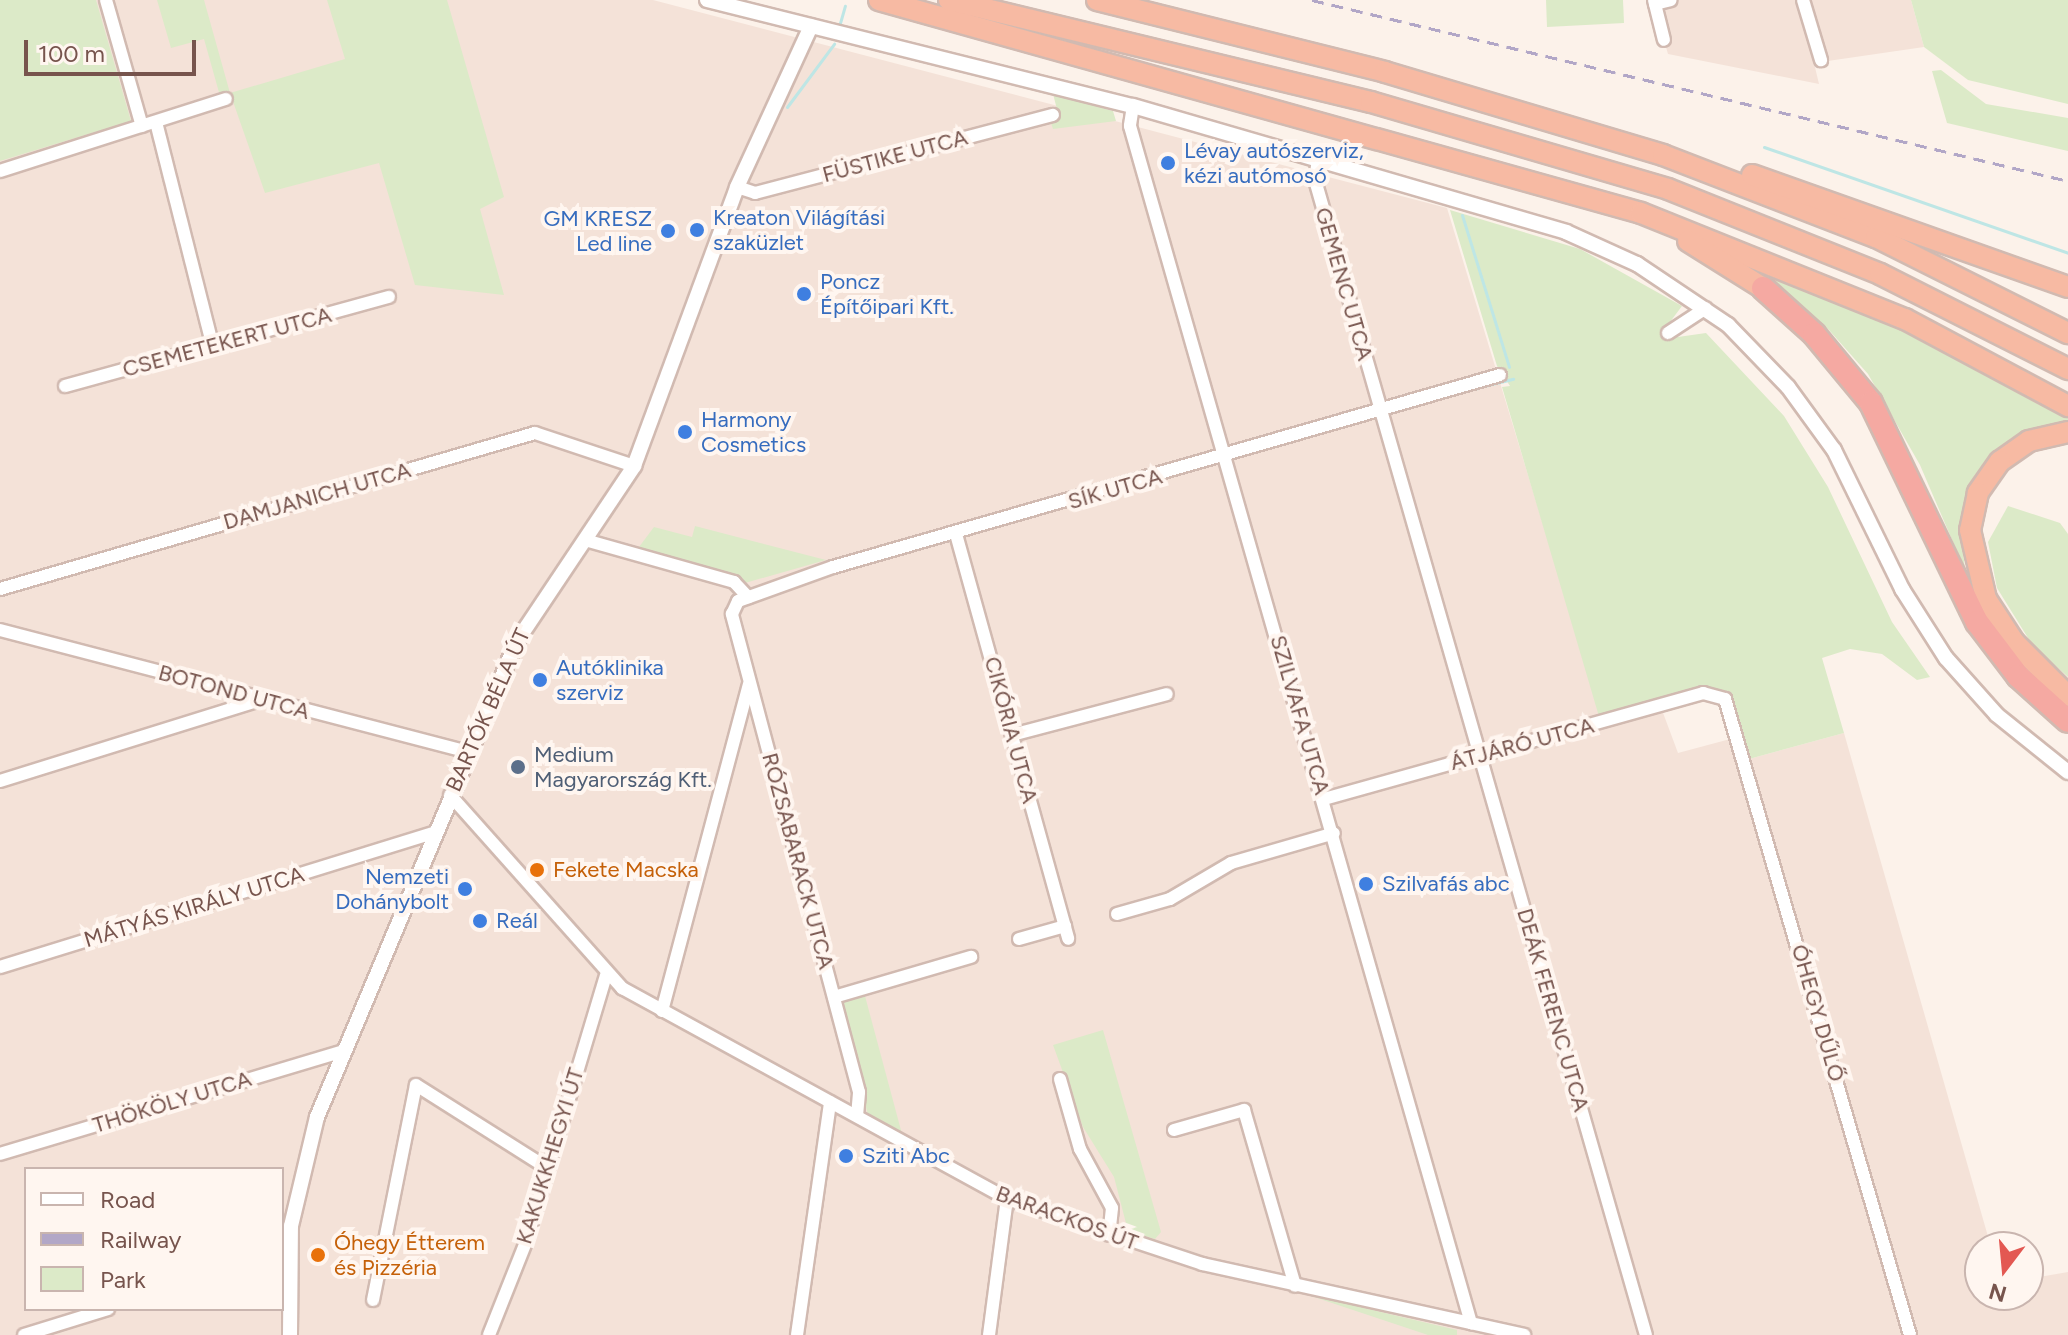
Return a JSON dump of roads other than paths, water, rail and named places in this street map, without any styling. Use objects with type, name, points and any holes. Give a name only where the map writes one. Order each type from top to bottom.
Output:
[{"type":"highway","points":[[879,0],[1581,194],[1892,313],[2068,406]]},
{"type":"highway","points":[[949,0],[1329,91],[1668,189],[1891,279],[2068,369]]},
{"type":"highway","points":[[1097,0],[1385,72],[1663,155],[1780,183],[2068,287]]},
{"type":"highway","points":[[1663,155],[1876,237],[2068,333]]},
{"type":"highway","points":[[1581,194],[1681,237],[1763,288],[1814,334],[1871,403],[1977,622],[2018,676],[2068,721]]},
{"type":"highway","points":[[2068,432],[2029,441],[1986,477],[1972,512],[1970,551],[2002,625],[2068,696]]},
{"type":"street","points":[[106,0],[142,126]]},
{"type":"street","points":[[707,0],[1133,106],[1566,232],[1637,264],[1706,308],[1769,366],[1820,429],[1946,658],[1997,715],[2068,772]]},
{"type":"street","points":[[1664,40],[1654,2],[1671,0]]},
{"type":"street","points":[[1803,0],[1821,60]]},
{"type":"street","name":"BARTÓK BÉLA ÚT","points":[[290,1335],[285,1254],[302,1163],[343,1051],[517,641],[634,466],[737,187],[811,26]]},
{"type":"street","points":[[0,171],[226,99]]},
{"type":"street","name":"SZILVAFA UTCA","points":[[1133,106],[1130,126],[1334,833],[1467,1327]]},
{"type":"street","name":"FÜSTIKE UTCA","points":[[737,187],[755,193],[1053,115]]},
{"type":"street","points":[[156,122],[213,347]]},
{"type":"street","name":"GEMENC UTCA","points":[[1318,159],[1315,180],[1380,409]]},
{"type":"street","name":"CSEMETEKERT UTCA","points":[[65,386],[389,297]]},
{"type":"street","points":[[1668,333],[1706,308]]},
{"type":"street","name":"SÍK UTCA","points":[[733,607],[748,597],[956,534],[1500,375]]},
{"type":"street","name":"DEÁK FERENC UTCA","points":[[1380,409],[1646,1335]]},
{"type":"street","name":"DAMJANICH UTCA","points":[[0,589],[535,433],[634,466]]},
{"type":"street","name":"CIKÓRIA UTCA","points":[[956,534],[1067,932],[1019,939]]},
{"type":"street","points":[[585,540],[734,582],[748,597]]},
{"type":"street","name":"RÓZSABARACK UTCA","points":[[733,607],[859,1092],[857,1116]]},
{"type":"street","name":"BOTOND UTCA","points":[[0,630],[259,700],[469,752]]},
{"type":"street","points":[[662,1011],[750,681]]},
{"type":"street","points":[[1012,735],[1167,694]]},
{"type":"street","name":"ÁTJÁRÓ UTCA","points":[[1324,799],[1480,754],[1719,694]]},
{"type":"street","name":"ÓHEGY DŰLŐ","points":[[1719,694],[1729,706],[1910,1335]]},
{"type":"street","points":[[0,781],[259,700]]},
{"type":"street","name":"BARACKOS ÚT","points":[[450,795],[606,976],[662,1011],[1007,1199],[1109,1235],[1295,1286],[1467,1327],[1524,1335]]},
{"type":"street","name":"MÁTYÁS KIRÁLY UTCA","points":[[0,967],[434,833]]},
{"type":"street","points":[[1117,914],[1170,899],[1231,863],[1334,833]]},
{"type":"street","points":[[834,997],[971,957]]},
{"type":"street","name":"KAKUKKHEGYI ÚT","points":[[489,1335],[549,1169],[606,976]]},
{"type":"street","name":"THÖKÖLY UTCA","points":[[0,1154],[343,1051]]},
{"type":"street","points":[[1060,1079],[1080,1149],[1112,1208],[1109,1235]]},
{"type":"street","points":[[373,1300],[416,1085],[549,1169]]},
{"type":"street","points":[[797,1335],[830,1102]]},
{"type":"street","points":[[1174,1130],[1244,1110],[1295,1286]]},
{"type":"street","points":[[989,1335],[1007,1199]]},
{"type":"street","points":[[24,1335],[102,1311]]},
{"type":"waterway","points":[[840,23],[845,6]]},
{"type":"waterway","points":[[787,107],[834,44]]},
{"type":"waterway","points":[[1764,147],[2068,253]]},
{"type":"waterway","points":[[1462,215],[1509,367]]},
{"type":"waterway","points":[[1484,386],[1513,379]]},
{"type":"waterway","points":[[1468,390],[1478,388]]},
{"type":"railway","points":[[1312,0],[2068,181]]},
{"type":"place","name":"Lévay autószerviz, kézi autómosó","points":[[1168,163]]},
{"type":"place","name":"Kreaton Világítási szaküzlet","points":[[697,230]]},
{"type":"place","name":"GM KRESZ Led line","points":[[668,231]]},
{"type":"place","name":"Poncz Építőipari Kft.","points":[[804,294]]},
{"type":"place","name":"Harmony Cosmetics","points":[[685,432]]},
{"type":"place","name":"Autóklinika szerviz","points":[[540,680]]},
{"type":"place","name":"Medium Magyarország Kft.","points":[[518,767]]},
{"type":"place","name":"Fekete Macska","points":[[537,870]]},
{"type":"place","name":"Szilvafás abc","points":[[1366,884]]},
{"type":"place","name":"Nemzeti Dohánybolt","points":[[465,889]]},
{"type":"place","name":"Reál","points":[[480,921]]},
{"type":"place","name":"Sziti Abc","points":[[846,1156]]},
{"type":"place","name":"Óhegy Étterem és Pizzéria","points":[[318,1255]]}]
